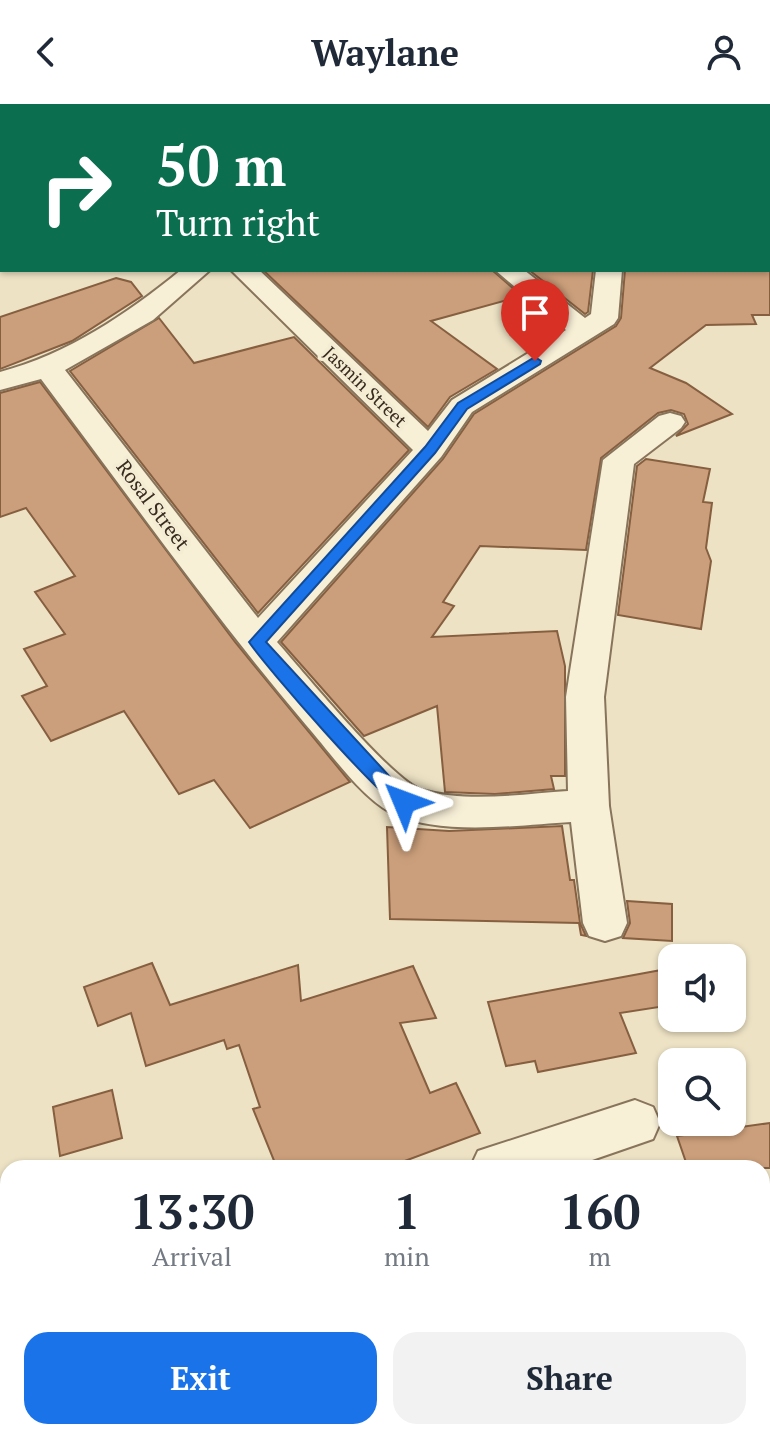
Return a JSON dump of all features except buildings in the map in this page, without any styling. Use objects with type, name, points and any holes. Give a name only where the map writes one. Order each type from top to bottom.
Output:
[{"type":"street","points":[[0,381],[48,368],[143,314],[195,272]]},
{"type":"street","name":"Jasmin Street","points":[[246,272],[430,450]]},
{"type":"street","points":[[510,272],[583,330]]},
{"type":"street","points":[[257,642],[430,450],[462,406],[604,318],[609,272]]},
{"type":"street","name":"Rosal Street","points":[[48,368],[257,642],[380,780],[404,802],[450,809],[589,806]]},
{"type":"street","points":[[605,923],[589,806],[585,697],[618,468],[624,454],[670,422]]},
{"type":"street","points":[[521,1160],[635,1123]]},
{"type":"route","points":[[404,802],[380,780],[257,642],[430,450],[462,406],[535,361]]}]
